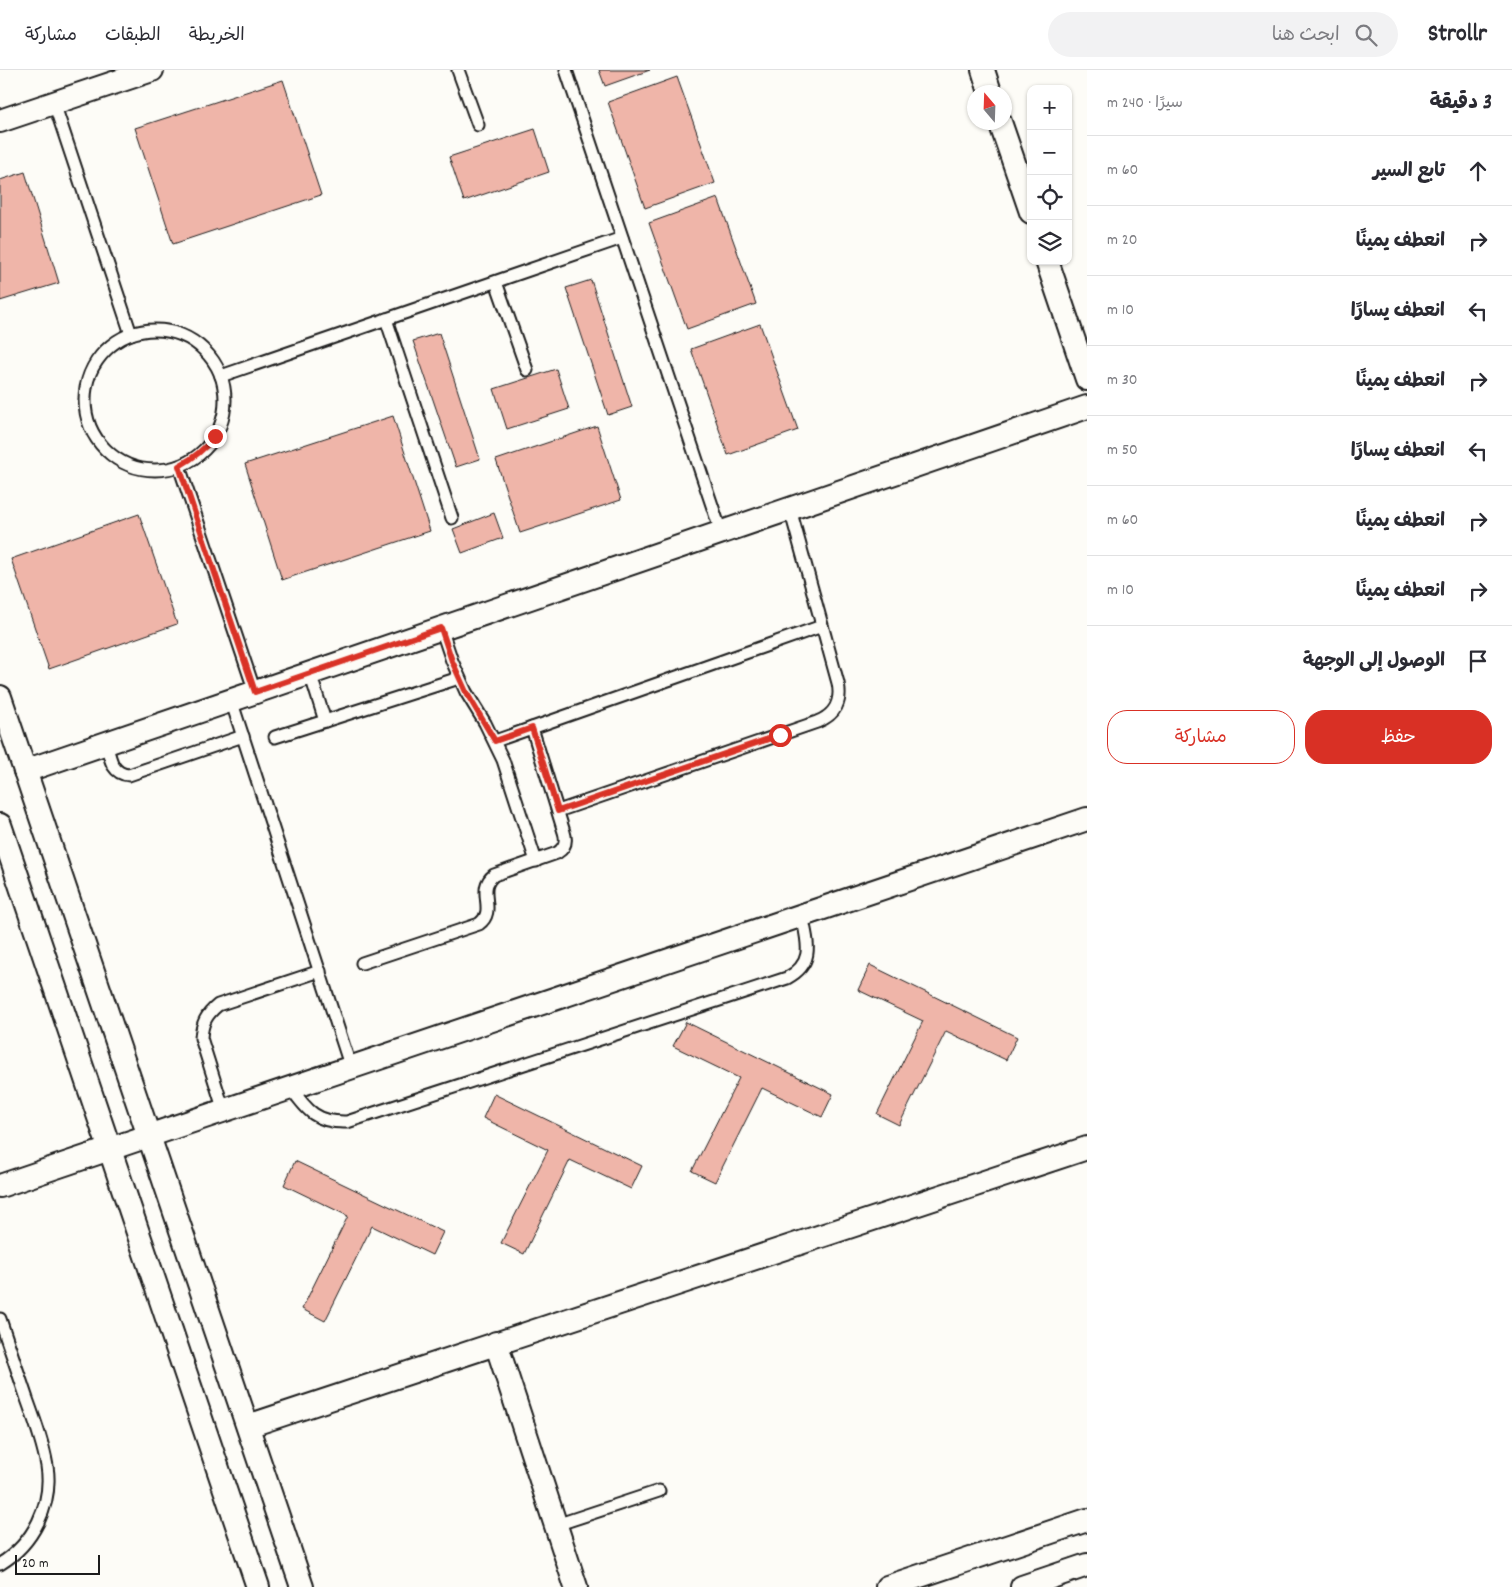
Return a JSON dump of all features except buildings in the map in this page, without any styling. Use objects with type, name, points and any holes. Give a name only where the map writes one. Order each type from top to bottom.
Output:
[{"type":"street","points":[[0,121],[152,70]]},
{"type":"street","points":[[982,70],[987,85]]},
{"type":"street","points":[[1003,130],[1027,200]]},
{"type":"street","points":[[1048,265],[1087,379]]},
{"type":"street","points":[[25,770],[1087,407]]},
{"type":"street","points":[[0,697],[302,1587]]},
{"type":"street","points":[[0,1186],[1087,819]]},
{"type":"street","points":[[0,825],[258,1587]]},
{"type":"street","points":[[248,1426],[1087,1148]]},
{"type":"street","points":[[496,1343],[576,1587]]},
{"type":"street","points":[[887,1587],[1087,1520]]},
{"type":"street","points":[[1022,1587],[1087,1565]]},
{"type":"lane","points":[[458,70],[478,125]]},
{"type":"lane","points":[[566,70],[721,532]]},
{"type":"lane","points":[[54,103],[131,334]]},
{"type":"lane","points":[[221,376],[622,238]]},
{"type":"lane","points":[[496,282],[527,370]]},
{"type":"lane","points":[[386,319],[452,518]]},
{"type":"lane","points":[[146,330],[178,333],[192,340],[204,350],[214,362],[221,376],[225,407],[222,422],[206,449],[193,459],[179,466],[164,470],[132,467],[105,451],[95,439],[88,424],[84,393],[95,363],[104,351],[116,341],[131,334],[146,330]]},
{"type":"lane","points":[[179,466],[255,692]]},
{"type":"lane","points":[[558,811],[825,719],[836,707],[840,691],[790,509]]},
{"type":"lane","points":[[495,741],[822,626]]},
{"type":"lane","points":[[441,628],[459,678],[495,741],[503,760],[536,861]]},
{"type":"lane","points":[[310,673],[325,721]]},
{"type":"lane","points":[[275,737],[459,678]]},
{"type":"lane","points":[[232,700],[351,1068]]},
{"type":"lane","points":[[362,963],[479,924],[484,921],[486,916],[488,905],[486,888],[490,878],[557,853],[564,847],[566,837],[532,728]]},
{"type":"lane","points":[[106,742],[113,767],[120,773],[129,775],[243,736]]},
{"type":"lane","points":[[291,1088],[304,1107],[322,1120],[334,1123],[347,1122],[787,978],[802,967],[806,958],[807,940],[802,915]]},
{"type":"lane","points":[[224,1111],[201,1038],[205,1019],[210,1011],[218,1005],[320,971]]},
{"type":"lane","points":[[0,1319],[39,1432],[47,1466],[48,1484],[46,1501],[33,1533],[22,1547],[0,1564]]},
{"type":"lane","points":[[556,1525],[659,1492]]},
{"type":"route","points":[[215,436],[206,449],[193,459],[179,466],[255,692],[441,628],[452,661],[466,692],[495,741],[532,728],[558,811],[780,735]]}]
